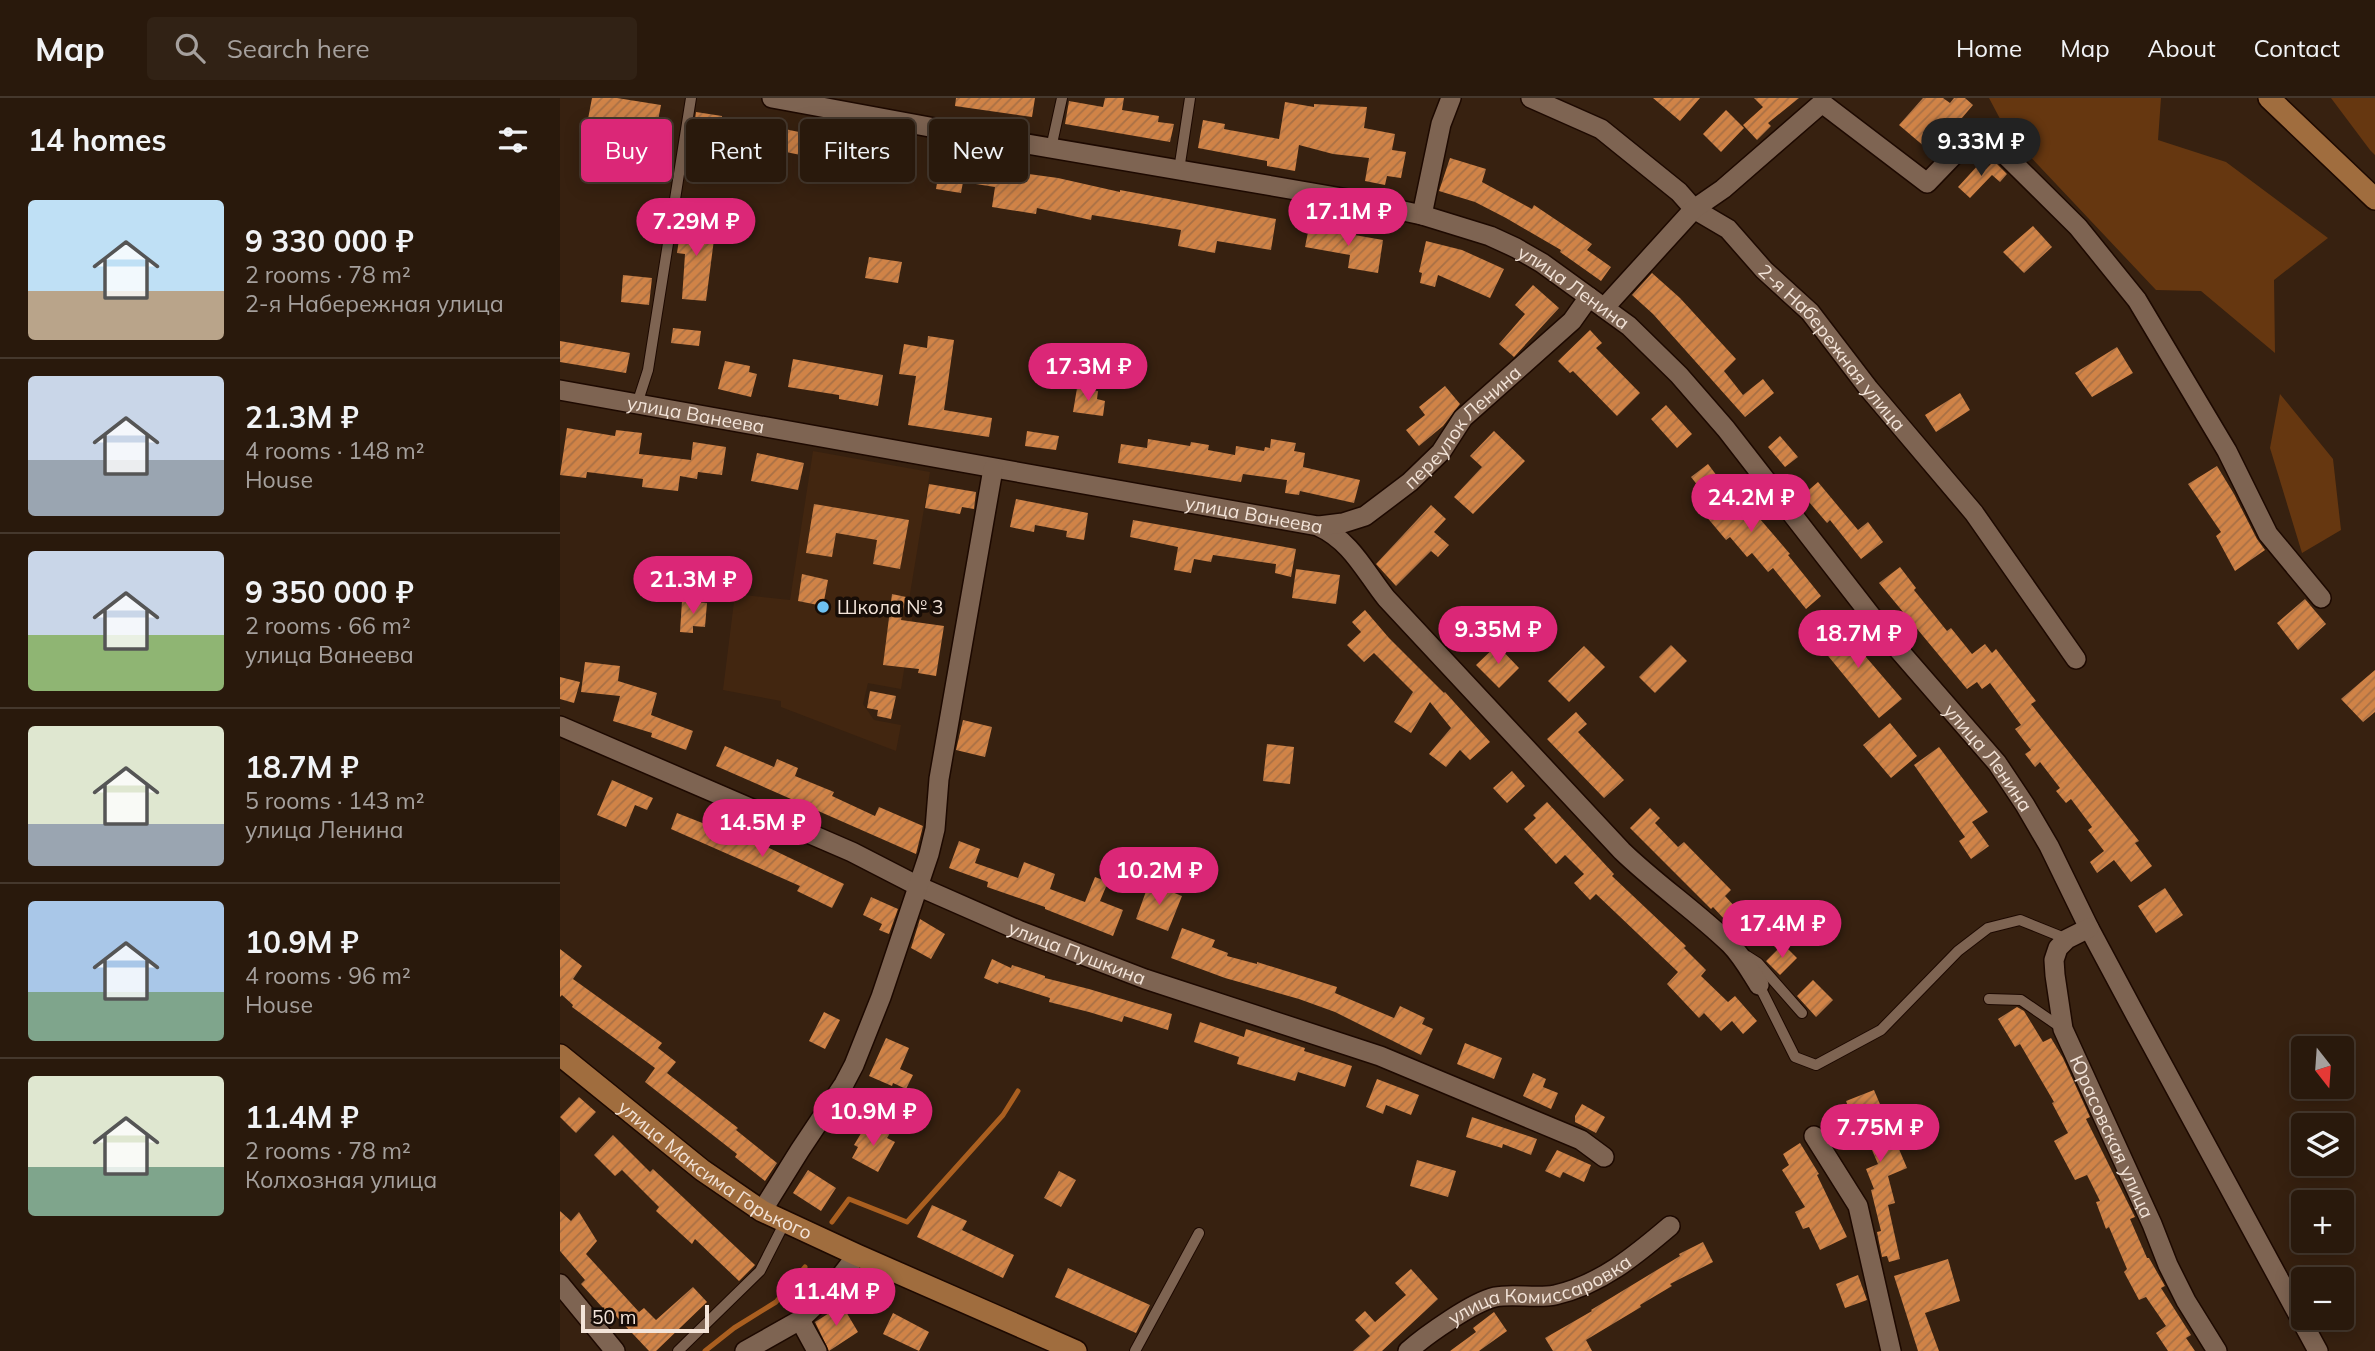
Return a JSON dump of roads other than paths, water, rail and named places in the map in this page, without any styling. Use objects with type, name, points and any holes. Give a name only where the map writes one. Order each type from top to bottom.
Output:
[{"type":"street","name":"улица Ленина","points":[[772,98],[1348,199],[1422,215],[1490,236],[1516,248],[1542,263],[1629,326],[1654,349],[1726,429],[1890,640],[1997,763],[2049,846],[2088,928],[2318,1351]]},
{"type":"street","points":[[1422,215],[1438,137],[1451,98]]},
{"type":"street","name":"2-я Набережная улица","points":[[1531,98],[1601,129],[1679,192],[1695,209],[1728,229],[1764,270],[1810,312],[1869,389],[1974,513],[2076,659]]},
{"type":"street","points":[[2269,98],[2375,198]]},
{"type":"street","points":[[1820,100],[1927,183],[1979,129],[2078,227],[2137,300],[2227,451],[2268,534],[2321,598]]},
{"type":"street","name":"переулок Ленина","points":[[1318,526],[1343,523],[1364,516],[1410,482],[1441,452],[1463,418],[1597,302],[1695,209],[1723,189],[1820,100]]},
{"type":"street","name":"улица Ванеева","points":[[560,390],[1318,526],[1334,533],[1355,554],[1386,598],[1622,850],[1732,946],[1759,985]]},
{"type":"street","points":[[762,1211],[854,1065],[920,887],[935,829],[939,779],[993,469]]},
{"type":"street","points":[[1355,554],[1351,538],[1356,524],[1364,516]]},
{"type":"street","name":"улица Пушкина","points":[[560,726],[852,852],[920,887],[1018,930],[1134,975],[1380,1056],[1581,1140],[1604,1157]]},
{"type":"street","points":[[2067,939],[2088,928]]},
{"type":"street","name":"Юрасовская улица","points":[[2067,939],[2058,948],[2054,960],[2063,1029],[2168,1265],[2186,1301],[2217,1351]]},
{"type":"street","name":"улица Максима Горького","points":[[560,1055],[702,1170],[762,1211],[1076,1351]]},
{"type":"street","points":[[1814,1136],[1858,1206],[1891,1351]]},
{"type":"street","name":"улица Комиссаровка","points":[[1408,1351],[1466,1312],[1496,1297],[1555,1295],[1603,1276],[1636,1256],[1670,1226]]},
{"type":"street","points":[[745,1351],[800,1320],[827,1294],[857,1255]]},
{"type":"street","points":[[560,1284],[615,1351]]},
{"type":"street","points":[[800,1320],[817,1351]]},
{"type":"lane","points":[[637,404],[648,370],[691,98]]},
{"type":"lane","points":[[1051,148],[1062,98]]},
{"type":"lane","points":[[1179,170],[1190,98]]},
{"type":"lane","points":[[1759,985],[1795,1057],[1816,1065],[1881,1030],[1958,951],[1988,928],[2020,920],[2067,939]]},
{"type":"lane","points":[[1732,946],[1758,964],[1802,1013]]},
{"type":"lane","points":[[1989,999],[2021,1000],[2063,1029]]},
{"type":"lane","points":[[678,1351],[760,1271],[785,1222]]},
{"type":"lane","points":[[1135,1351],[1199,1233]]},
{"type":"waterway","points":[[832,1222],[849,1199],[907,1222],[1003,1115],[1018,1091]]},
{"type":"waterway","points":[[705,1351],[734,1328],[776,1302],[805,1267]]},
{"type":"place","name":"Школа № 3","points":[[823,607]]}]
